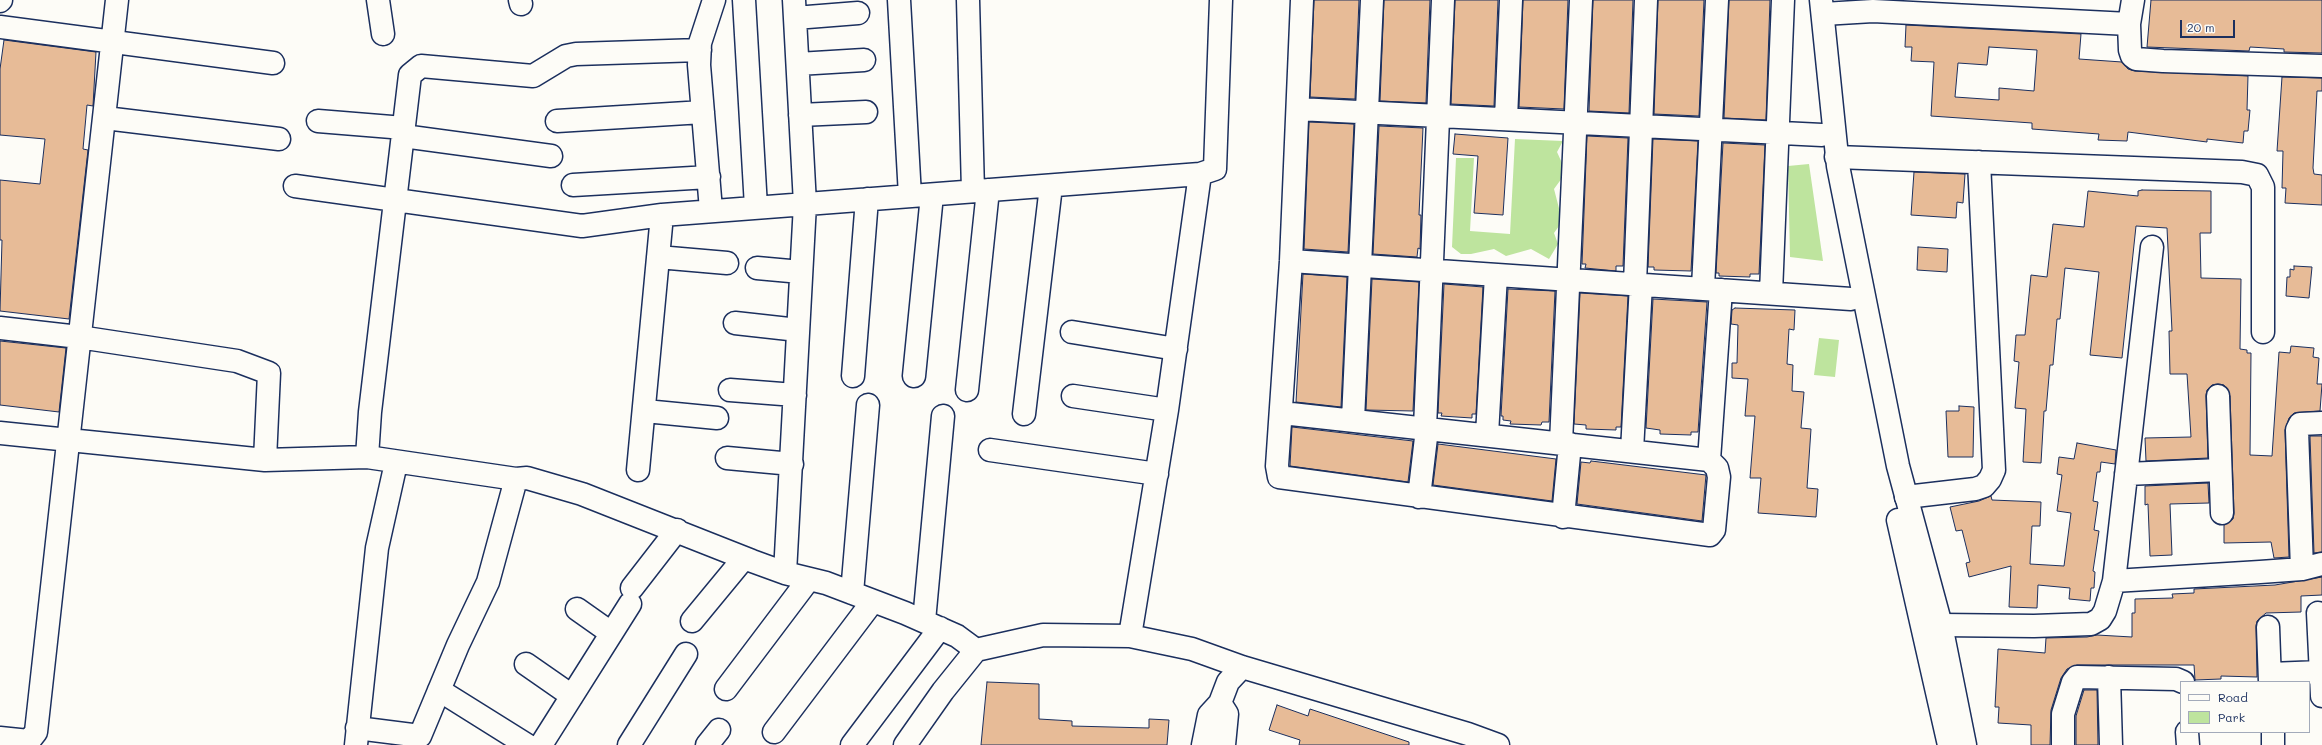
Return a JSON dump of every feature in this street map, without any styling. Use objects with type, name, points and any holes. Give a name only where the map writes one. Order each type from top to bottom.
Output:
[{"type":"street","points":[[0,738],[29,741],[36,732],[79,337],[105,118],[111,41],[117,0]]},
{"type":"street","points":[[378,0],[383,34]]},
{"type":"street","points":[[711,210],[699,65],[700,50],[714,0]]},
{"type":"street","points":[[744,0],[756,207]]},
{"type":"street","points":[[899,0],[910,196]]},
{"type":"street","points":[[967,390],[981,191],[968,0]]},
{"type":"street","points":[[295,186],[395,198],[582,226],[662,214],[1200,174],[1215,168],[1221,0]]},
{"type":"street","points":[[1282,413],[1709,460],[1718,468],[1719,477],[1714,530],[1710,535],[1563,517],[1279,477],[1277,466],[1282,413],[1291,262],[1302,0]]},
{"type":"street","points":[[1353,420],[1372,0]]},
{"type":"street","points":[[1419,497],[1426,428],[1443,0]]},
{"type":"street","points":[[1506,119],[1511,0]]},
{"type":"street","points":[[1563,517],[1570,280],[1581,0]]},
{"type":"street","points":[[1632,451],[1646,0]]},
{"type":"street","points":[[1709,460],[1712,289],[1712,130],[1717,0]]},
{"type":"street","points":[[1771,293],[1779,132],[1783,0]]},
{"type":"street","points":[[2134,0],[2128,24],[2130,50],[2132,56],[2136,59],[2322,66]]},
{"type":"street","points":[[1817,5],[1872,11],[2128,24]]},
{"type":"street","points":[[1817,5],[1822,134],[1833,164],[1898,466],[1942,625],[1965,745]]},
{"type":"street","points":[[1817,5],[1833,164],[1851,299],[1886,469],[1949,745]]},
{"type":"street","points":[[786,573],[805,204],[795,9],[858,14]]},
{"type":"street","points":[[0,27],[273,63]]},
{"type":"street","points":[[367,457],[370,412],[410,74],[421,66],[533,76],[566,56],[576,54],[700,50]]},
{"type":"street","points":[[798,64],[864,60]]},
{"type":"street","points":[[1298,109],[1506,119],[1576,124],[1822,134]]},
{"type":"street","points":[[557,121],[703,112]]},
{"type":"street","points":[[800,116],[866,112]]},
{"type":"street","points":[[105,118],[279,139]]},
{"type":"street","points":[[318,122],[403,132],[551,156]]},
{"type":"street","points":[[1833,164],[1979,162],[2242,172],[2257,175],[2263,187],[2263,332]]},
{"type":"street","points":[[1906,497],[1976,489],[1984,486],[1990,479],[1994,470],[1979,162]]},
{"type":"street","points":[[1130,636],[1167,410],[1200,174]]},
{"type":"street","points":[[573,185],[709,177]]},
{"type":"street","points":[[1024,414],[1051,186]]},
{"type":"street","points":[[914,376],[932,194]]},
{"type":"street","points":[[853,376],[867,199]]},
{"type":"street","points":[[638,470],[645,411],[662,214]]},
{"type":"street","points":[[1942,625],[2034,626],[2091,624],[2100,619],[2106,610],[2114,581],[2152,247]]},
{"type":"street","points":[[658,257],[727,263]]},
{"type":"street","points":[[1291,262],[1432,270],[1851,299]]},
{"type":"street","points":[[757,268],[801,272]]},
{"type":"street","points":[[1487,435],[1496,275]]},
{"type":"street","points":[[735,323],[798,330]]},
{"type":"street","points":[[0,328],[79,337],[237,362],[269,373],[265,460]]},
{"type":"street","points":[[1072,332],[1176,350]]},
{"type":"street","points":[[730,390],[795,395]]},
{"type":"street","points":[[1073,396],[1167,410]]},
{"type":"street","points":[[2218,396],[2222,514]]},
{"type":"street","points":[[852,593],[868,406]]},
{"type":"street","points":[[645,411],[717,418]]},
{"type":"street","points":[[852,745],[932,624],[943,416]]},
{"type":"street","points":[[2114,581],[2312,567],[2296,430],[2300,424],[2322,423]]},
{"type":"street","points":[[0,433],[265,460],[367,457],[396,463],[516,479],[527,478],[582,494],[677,530],[744,558],[873,601],[932,624],[957,636],[976,650]]},
{"type":"street","points":[[990,450],[1157,474]]},
{"type":"street","points":[[727,458],[792,464]]},
{"type":"street","points":[[396,463],[377,548],[356,736],[426,741],[439,690],[488,582],[516,479]]},
{"type":"street","points":[[2126,474],[2220,470]]},
{"type":"street","points":[[541,745],[611,633],[631,596],[677,530]]},
{"type":"street","points":[[692,621],[744,558]]},
{"type":"street","points":[[726,690],[809,579]]},
{"type":"street","points":[[774,732],[873,601]]},
{"type":"street","points":[[576,609],[611,633]]},
{"type":"street","points":[[2318,613],[2322,696]]},
{"type":"street","points":[[2268,627],[2270,678],[2321,672]]},
{"type":"street","points":[[906,745],[943,691],[976,650],[1043,635],[1130,636],[1192,649],[1242,667],[1461,732],[1498,745]]},
{"type":"street","points":[[629,745],[686,654]]},
{"type":"street","points":[[526,664],[572,696]]},
{"type":"street","points":[[1203,745],[1209,715],[1220,703],[1232,675],[1242,667]]},
{"type":"street","points":[[2062,745],[2063,714],[2074,679],[2080,676],[2176,679],[2181,681]]},
{"type":"street","points":[[2109,677],[2111,745]]},
{"type":"street","points":[[439,690],[528,745]]},
{"type":"street","points":[[1220,703],[1227,714],[1224,745]]},
{"type":"street","points":[[2187,733],[2188,745]]},
{"type":"street","points":[[2272,733],[2273,745]]},
{"type":"green space","points":[[1515,139],[1563,141],[1557,152],[1562,163],[1562,178],[1554,189],[1560,212],[1559,226],[1554,233],[1558,244],[1549,259],[1531,249],[1506,256],[1494,249],[1471,254],[1461,254],[1452,247],[1456,158],[1474,158],[1470,231],[1510,234]]},
{"type":"green space","points":[[1809,164],[1823,261],[1790,257],[1788,166]]},
{"type":"green space","points":[[1819,338],[1839,340],[1835,377],[1814,375]]},
{"type":"building","points":[[1314,0],[1359,0],[1355,99],[1310,97]]},
{"type":"building","points":[[1384,0],[1430,0],[1426,103],[1380,101]]},
{"type":"building","points":[[1455,0],[1498,0],[1494,106],[1451,104]]},
{"type":"building","points":[[1523,0],[1568,0],[1564,109],[1519,107]]},
{"type":"building","points":[[1593,0],[1633,0],[1629,113],[1589,111]]},
{"type":"building","points":[[1658,0],[1704,0],[1699,116],[1654,114]]},
{"type":"building","points":[[1729,0],[1770,0],[1766,120],[1724,118]]},
{"type":"building","points":[[2151,0],[2322,0],[2322,53],[2284,52],[2284,49],[2250,47],[2249,51],[2147,47]]},
{"type":"building","points":[[1906,25],[2081,34],[2079,59],[2122,62],[2128,69],[2135,71],[2248,76],[2247,110],[2250,110],[2248,131],[2244,131],[2243,143],[2207,139],[2207,142],[2128,132],[2127,141],[2098,140],[2099,134],[2032,129],[2032,123],[1931,116],[1934,62],[1911,61],[1912,47],[1905,47]],"holes":[[[1989,47],[2037,50],[2034,91],[1999,88],[1999,100],[1955,97],[1958,63],[1987,65]]]},
{"type":"building","points":[[4,40],[96,52],[93,106],[87,105],[83,149],[88,150],[69,319],[0,311],[2,240],[0,240],[0,180],[40,184],[45,139],[0,135],[0,69]]},
{"type":"building","points":[[2282,77],[2322,78],[2322,91],[2317,91],[2313,168],[2314,174],[2322,175],[2322,205],[2285,203],[2286,188],[2282,188],[2283,151],[2277,151]]},
{"type":"building","points":[[1309,122],[1354,124],[1348,252],[1304,249]]},
{"type":"building","points":[[1379,126],[1423,128],[1419,215],[1421,215],[1420,249],[1418,248],[1417,257],[1373,254]]},
{"type":"building","points":[[1455,134],[1508,138],[1503,215],[1474,213],[1478,156],[1453,154]]},
{"type":"building","points":[[1587,136],[1628,138],[1623,266],[1616,266],[1616,271],[1585,268],[1586,264],[1582,264]]},
{"type":"building","points":[[1653,139],[1698,141],[1691,271],[1654,270],[1654,267],[1648,267]]},
{"type":"building","points":[[1723,143],[1765,145],[1759,274],[1750,274],[1750,277],[1719,276],[1719,273],[1716,273]]},
{"type":"building","points":[[1914,172],[1965,174],[1963,203],[1957,202],[1956,218],[1911,215]]},
{"type":"building","points":[[2088,191],[2138,196],[2138,191],[2211,191],[2211,233],[2200,233],[2201,278],[2241,279],[2240,349],[2247,350],[2247,353],[2251,353],[2250,455],[2272,456],[2279,352],[2290,353],[2291,346],[2314,348],[2313,357],[2319,358],[2317,384],[2322,384],[2320,411],[2294,413],[2289,418],[2285,430],[2289,557],[2274,558],[2271,542],[2224,543],[2224,525],[2233,519],[2234,513],[2230,396],[2224,385],[2212,385],[2207,390],[2208,458],[2146,461],[2145,438],[2191,437],[2187,374],[2170,374],[2169,331],[2172,331],[2167,228],[2136,226],[2122,358],[2090,355],[2099,272],[2065,268],[2060,319],[2057,319],[2053,365],[2050,365],[2046,411],[2044,411],[2041,463],[2023,462],[2026,409],[2015,408],[2019,362],[2014,361],[2016,335],[2025,335],[2031,275],[2047,277],[2053,224],[2084,227]]},
{"type":"building","points":[[1918,247],[1948,249],[1947,272],[1917,270]]},
{"type":"building","points":[[2294,266],[2312,267],[2309,298],[2286,296],[2287,277],[2290,277],[2290,269],[2294,270]]},
{"type":"building","points":[[1303,274],[1347,277],[1341,407],[1296,402]]},
{"type":"building","points":[[1372,279],[1419,282],[1413,411],[1366,410]]},
{"type":"building","points":[[1444,284],[1483,287],[1476,414],[1472,414],[1472,418],[1441,416],[1442,413],[1438,413]]},
{"type":"building","points":[[1508,289],[1555,291],[1549,422],[1542,422],[1541,425],[1510,424],[1511,421],[1503,420],[1503,416],[1501,416]]},
{"type":"building","points":[[1580,293],[1628,296],[1621,427],[1616,427],[1616,430],[1586,429],[1586,425],[1574,424]]},
{"type":"building","points":[[1653,299],[1707,302],[1698,432],[1691,432],[1691,435],[1660,434],[1660,430],[1646,428]]},
{"type":"building","points":[[1735,308],[1795,310],[1794,330],[1789,329],[1787,364],[1793,365],[1792,391],[1804,392],[1801,428],[1811,429],[1807,488],[1818,489],[1816,517],[1758,513],[1761,478],[1750,478],[1755,416],[1745,416],[1748,379],[1732,378],[1732,363],[1737,363],[1738,325],[1731,324],[1732,310]]},
{"type":"building","points":[[0,341],[66,348],[59,412],[0,405]]},
{"type":"building","points":[[1959,406],[1974,407],[1973,457],[1948,457],[1946,411],[1959,411]]},
{"type":"building","points":[[1292,427],[1413,441],[1408,482],[1290,466]]},
{"type":"building","points":[[2310,436],[2322,436],[2322,552],[2314,553]]},
{"type":"building","points":[[2077,443],[2116,450],[2115,464],[2101,462],[2100,472],[2097,472],[2093,501],[2098,502],[2094,530],[2099,531],[2093,571],[2095,572],[2094,588],[2091,588],[2090,601],[2069,599],[2070,588],[2038,585],[2037,608],[2009,607],[2011,566],[1969,577],[1966,563],[1970,562],[1962,530],[1956,531],[1950,507],[1979,501],[1991,496],[1992,500],[2041,502],[2040,526],[2032,526],[2030,564],[2064,566],[2071,513],[2057,511],[2062,475],[2057,474],[2059,457],[2074,459]]},
{"type":"building","points":[[1438,444],[1556,459],[1552,501],[1433,485]]},
{"type":"building","points":[[1591,461],[1706,475],[1702,521],[1577,504],[1581,462],[1590,463]]},
{"type":"building","points":[[2208,483],[2209,503],[2170,504],[2172,555],[2150,556],[2148,504],[2145,505],[2145,486]]},
{"type":"building","points":[[2322,577],[2322,595],[2301,596],[2301,612],[2266,613],[2257,621],[2257,677],[2221,676],[2221,679],[2195,680],[2194,665],[2077,665],[2067,669],[2061,678],[2051,710],[2050,745],[2031,745],[2031,725],[1998,723],[1999,707],[1995,707],[1998,649],[2045,653],[2046,638],[2087,637],[2097,635],[2132,637],[2132,613],[2135,613],[2135,599],[2173,598],[2172,594],[2194,593],[2194,589],[2275,585]]},
{"type":"building","points":[[987,682],[1039,684],[1039,719],[1072,721],[1072,726],[1149,728],[1149,719],[1169,720],[1167,745],[981,745]]},
{"type":"building","points":[[2084,690],[2097,690],[2098,745],[2076,745],[2076,716]]},
{"type":"building","points":[[1277,705],[1308,716],[1310,709],[1409,742],[1409,745],[1299,745],[1300,740],[1269,730]]}]
